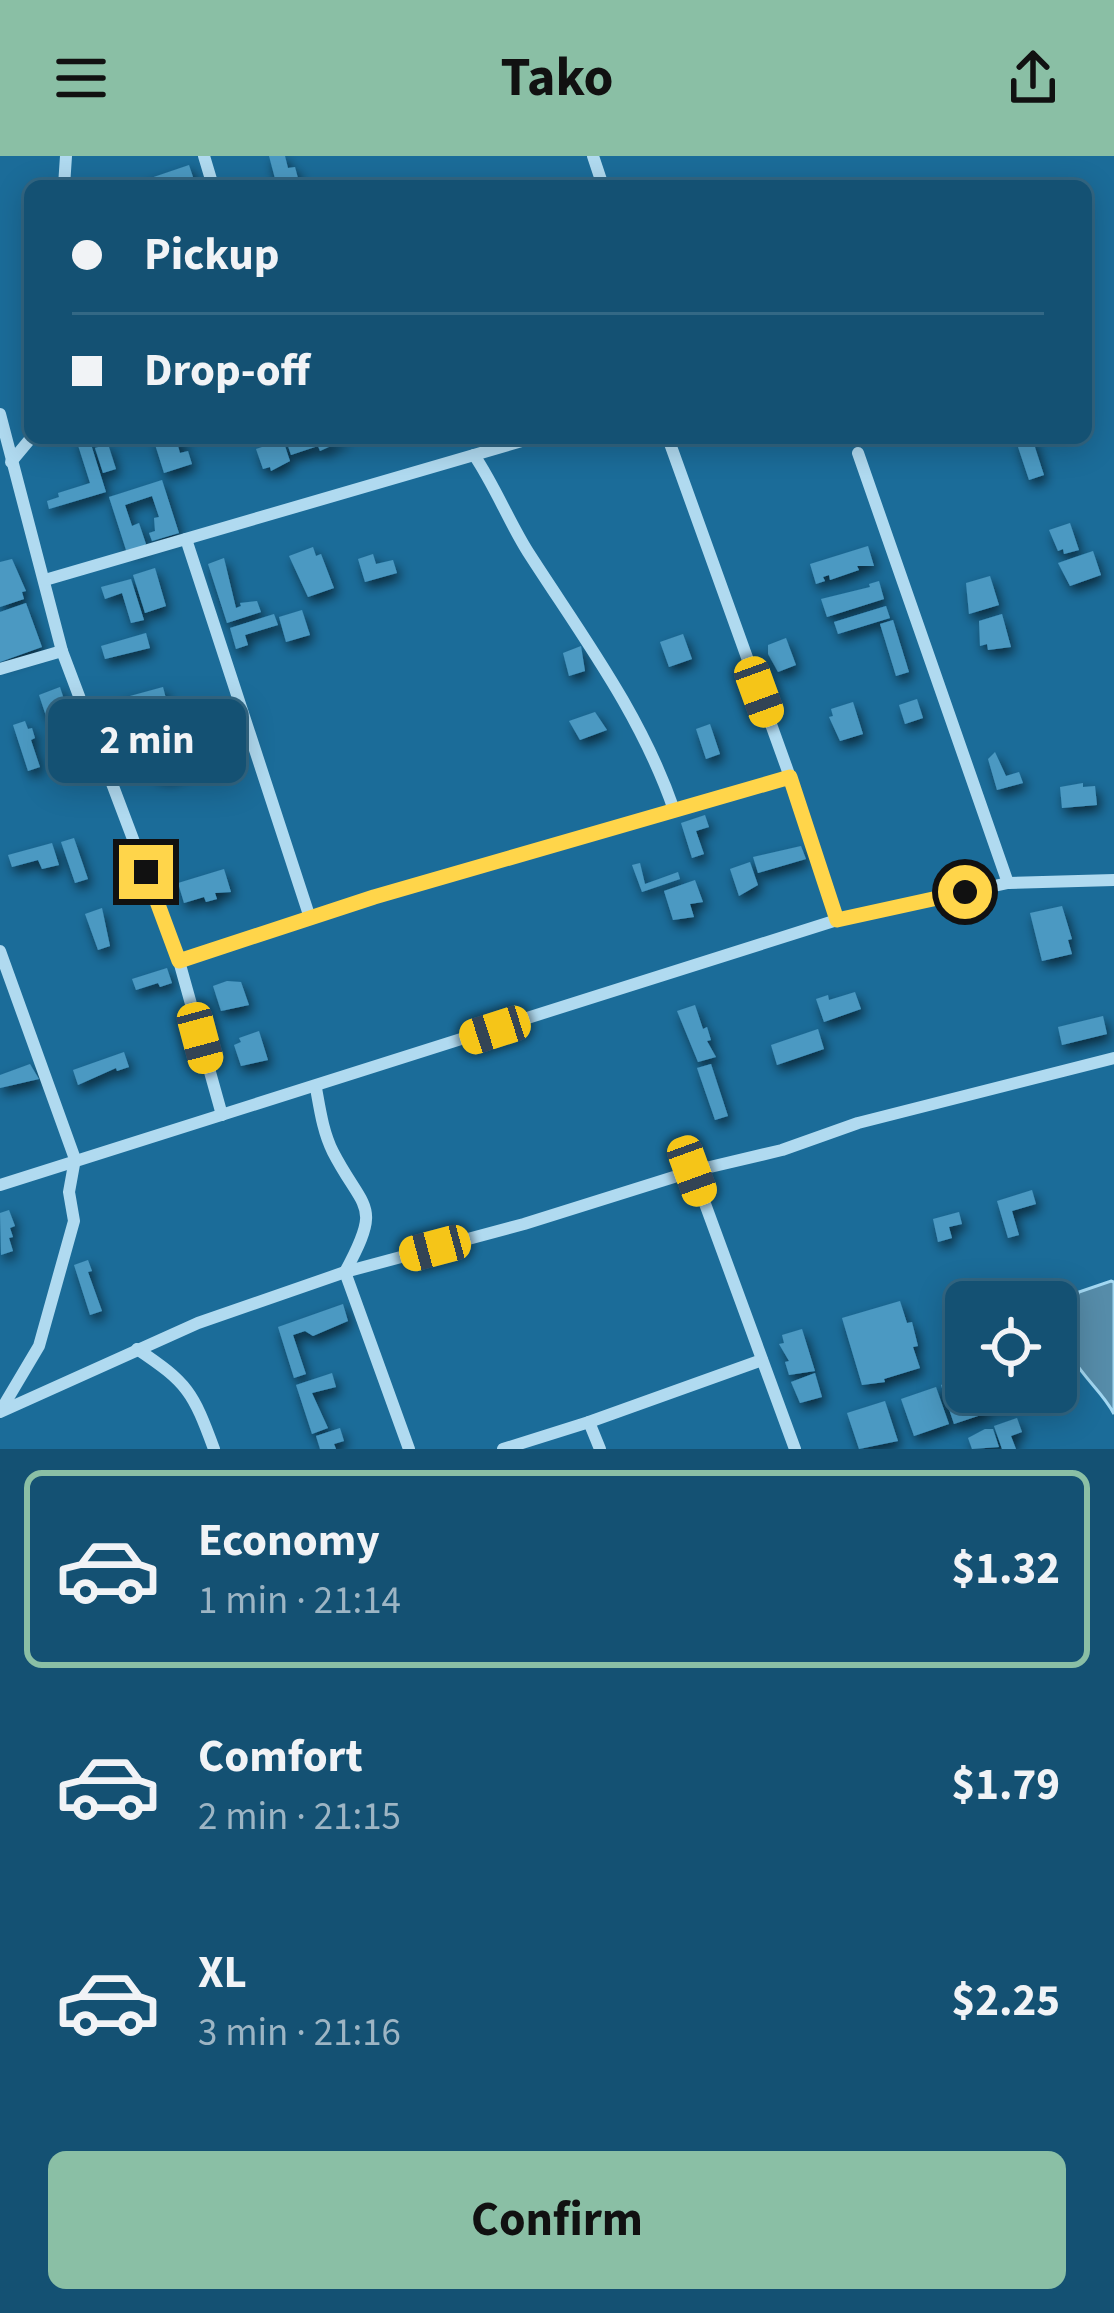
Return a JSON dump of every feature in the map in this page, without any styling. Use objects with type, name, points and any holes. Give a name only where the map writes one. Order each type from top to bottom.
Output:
[{"type":"street","points":[[0,415],[62,651],[179,961],[222,1115]]},
{"type":"street","points":[[11,462],[26,444]]},
{"type":"street","points":[[45,580],[512,444]]},
{"type":"street","points":[[670,444],[837,920]]},
{"type":"street","points":[[858,453],[1008,883]]},
{"type":"street","points":[[474,455],[529,553],[583,630],[633,716],[674,810]]},
{"type":"street","points":[[186,539],[310,918]]},
{"type":"street","points":[[0,669],[62,651]]},
{"type":"street","points":[[179,961],[790,777]]},
{"type":"street","points":[[0,1185],[837,920],[1008,883],[1114,880]]},
{"type":"street","points":[[0,951],[3,973],[75,1160],[69,1192],[74,1220],[53,1300],[39,1346],[0,1411]]},
{"type":"street","points":[[0,1411],[137,1349],[345,1272],[524,1224],[692,1171],[782,1150],[858,1123],[1114,1058]]},
{"type":"street","points":[[316,1088],[326,1137],[366,1209],[362,1237],[345,1272],[409,1449]]},
{"type":"street","points":[[692,1171],[795,1449]]},
{"type":"street","points":[[137,1349],[179,1377],[196,1400],[214,1449]]},
{"type":"street","points":[[503,1449],[590,1423],[762,1360]]},
{"type":"street","points":[[590,1423],[600,1449]]},
{"type":"water","points":[[1114,1282],[1114,1414],[1077,1365],[1079,1292]]},
{"type":"building","points":[[269,156],[285,156],[298,180],[275,180]]},
{"type":"building","points":[[189,165],[194,180],[145,180]]},
{"type":"building","points":[[78,444],[91,444],[106,492],[49,509],[47,501],[59,497],[58,493],[90,483]]},
{"type":"building","points":[[108,444],[116,469],[103,473],[95,448]]},
{"type":"building","points":[[155,444],[183,444],[178,446],[180,453],[188,451],[192,464],[164,473]]},
{"type":"building","points":[[284,444],[290,461],[271,471],[270,467],[263,469],[256,449]]},
{"type":"building","points":[[287,444],[335,444],[320,451],[318,446],[291,455]]},
{"type":"building","points":[[1017,444],[1034,444],[1044,475],[1029,480]]},
{"type":"building","points":[[162,480],[179,533],[152,541],[149,533],[155,531],[154,518],[159,517],[152,496],[125,505],[132,526],[139,523],[146,544],[126,550],[109,497]]},
{"type":"building","points":[[1070,523],[1079,550],[1064,554],[1049,530]]},
{"type":"building","points":[[868,546],[874,566],[857,566],[859,570],[830,580],[829,575],[816,584],[810,564]]},
{"type":"building","points":[[313,547],[316,556],[321,554],[334,588],[308,597],[289,556]]},
{"type":"building","points":[[1093,551],[1101,575],[1070,586],[1058,563]]},
{"type":"building","points":[[373,554],[376,564],[393,560],[397,573],[365,582],[358,559]]},
{"type":"building","points":[[224,558],[236,608],[257,601],[261,612],[227,623],[208,564]]},
{"type":"building","points":[[12,559],[26,591],[22,592],[24,599],[0,607],[0,562]]},
{"type":"building","points":[[155,568],[166,606],[145,613],[133,575]]},
{"type":"building","points":[[990,576],[999,605],[969,614],[966,583]]},
{"type":"building","points":[[131,579],[144,620],[131,623],[122,593],[105,599],[101,587]]},
{"type":"building","points":[[879,581],[884,599],[827,617],[821,599]]},
{"type":"building","points":[[26,603],[42,647],[0,662],[0,612]]},
{"type":"building","points":[[886,606],[890,618],[838,634],[834,622]]},
{"type":"building","points":[[302,610],[310,635],[286,642],[279,617]]},
{"type":"building","points":[[274,614],[278,625],[245,635],[248,645],[236,649],[230,628]]},
{"type":"building","points":[[1002,614],[1011,647],[988,650],[987,644],[980,646],[979,621]]},
{"type":"building","points":[[893,620],[909,672],[896,676],[880,624]]},
{"type":"building","points":[[146,633],[150,648],[105,659],[101,646]]},
{"type":"building","points":[[683,634],[692,659],[669,667],[660,642]]},
{"type":"building","points":[[786,638],[796,665],[778,672],[768,645]]},
{"type":"building","points":[[581,646],[585,671],[569,676],[563,653]]},
{"type":"building","points":[[60,687],[67,709],[46,716],[39,695]]},
{"type":"building","points":[[163,687],[178,745],[127,759],[119,729],[130,726],[136,746],[162,736],[153,703],[122,711],[119,699]]},
{"type":"building","points":[[917,699],[923,718],[905,724],[899,705]]},
{"type":"building","points":[[853,702],[863,734],[840,741],[829,717],[833,716],[831,709]]},
{"type":"building","points":[[595,712],[607,730],[580,740],[569,721]]},
{"type":"building","points":[[25,721],[32,728],[40,767],[28,771],[13,725]]},
{"type":"building","points":[[710,724],[720,754],[706,759],[696,729]]},
{"type":"building","points":[[995,752],[1006,776],[1019,772],[1023,783],[997,790],[988,759]]},
{"type":"building","points":[[183,755],[188,768],[167,778],[166,774],[157,777],[153,764]]},
{"type":"building","points":[[1083,783],[1083,787],[1095,786],[1097,805],[1062,808],[1060,787]]},
{"type":"building","points":[[705,815],[709,827],[696,831],[704,854],[692,858],[681,823]]},
{"type":"building","points":[[74,838],[88,879],[75,883],[61,842]]},
{"type":"building","points":[[52,843],[59,865],[42,869],[38,860],[12,867],[8,855]]},
{"type":"building","points":[[801,846],[806,859],[758,873],[753,857]]},
{"type":"building","points":[[750,862],[758,885],[739,896],[730,869]]},
{"type":"building","points":[[640,863],[645,884],[678,872],[680,879],[642,892],[632,865]]},
{"type":"building","points":[[224,869],[231,892],[215,893],[217,899],[206,902],[204,897],[184,903],[178,883]]},
{"type":"building","points":[[695,880],[703,902],[690,904],[694,917],[673,920],[664,891]]},
{"type":"building","points":[[1062,906],[1072,954],[1042,961],[1030,913]]},
{"type":"building","points":[[102,908],[110,946],[98,950],[85,914]]},
{"type":"building","points":[[167,968],[172,983],[136,990],[132,979]]},
{"type":"building","points":[[241,982],[249,1005],[221,1011],[213,986]]},
{"type":"building","points":[[855,992],[861,1009],[824,1022],[816,999]]},
{"type":"building","points":[[695,1005],[716,1057],[698,1062],[677,1011]]},
{"type":"building","points":[[1103,1016],[1107,1034],[1062,1045],[1058,1027]]},
{"type":"building","points":[[818,1029],[824,1049],[777,1065],[771,1045]]},
{"type":"building","points":[[259,1031],[268,1060],[241,1066],[234,1045],[241,1042],[239,1038]]},
{"type":"building","points":[[124,1052],[129,1067],[78,1085],[73,1070]]},
{"type":"building","points":[[30,1064],[39,1079],[0,1088],[0,1075]]},
{"type":"building","points":[[711,1064],[728,1116],[715,1120],[697,1068]]},
{"type":"building","points":[[1032,1190],[1036,1204],[1012,1211],[1019,1235],[1008,1238],[997,1201]]},
{"type":"building","points":[[9,1210],[15,1226],[9,1238],[13,1251],[1,1255],[0,1213]]},
{"type":"building","points":[[959,1212],[962,1224],[949,1227],[952,1238],[938,1242],[933,1219]]},
{"type":"building","points":[[88,1260],[102,1311],[90,1315],[74,1265]]},
{"type":"building","points":[[900,1301],[907,1323],[912,1322],[920,1368],[862,1385],[842,1318]]},
{"type":"building","points":[[343,1304],[348,1321],[313,1336],[305,1331],[293,1335],[306,1374],[294,1378],[278,1327]]},
{"type":"building","points":[[802,1329],[815,1371],[789,1375],[785,1362],[789,1361],[779,1344],[784,1343],[782,1335]]},
{"type":"building","points":[[332,1373],[336,1387],[312,1393],[328,1428],[312,1434],[296,1385]]},
{"type":"building","points":[[815,1373],[822,1397],[800,1403],[791,1382]]},
{"type":"building","points":[[936,1387],[949,1424],[914,1436],[901,1399]]},
{"type":"building","points":[[885,1401],[898,1441],[859,1449],[847,1413]]},
{"type":"building","points":[[950,1413],[987,1413],[954,1424]]},
{"type":"building","points":[[1017,1418],[1022,1432],[1011,1436],[1016,1449],[1002,1449],[994,1426]]},
{"type":"building","points":[[340,1428],[344,1441],[334,1444],[336,1449],[320,1449],[316,1436]]},
{"type":"building","points":[[993,1429],[999,1447],[972,1449],[968,1438]]},
{"type":"route","points":[[146,872],[179,961],[374,897],[790,777],[837,920],[965,892]]}]
